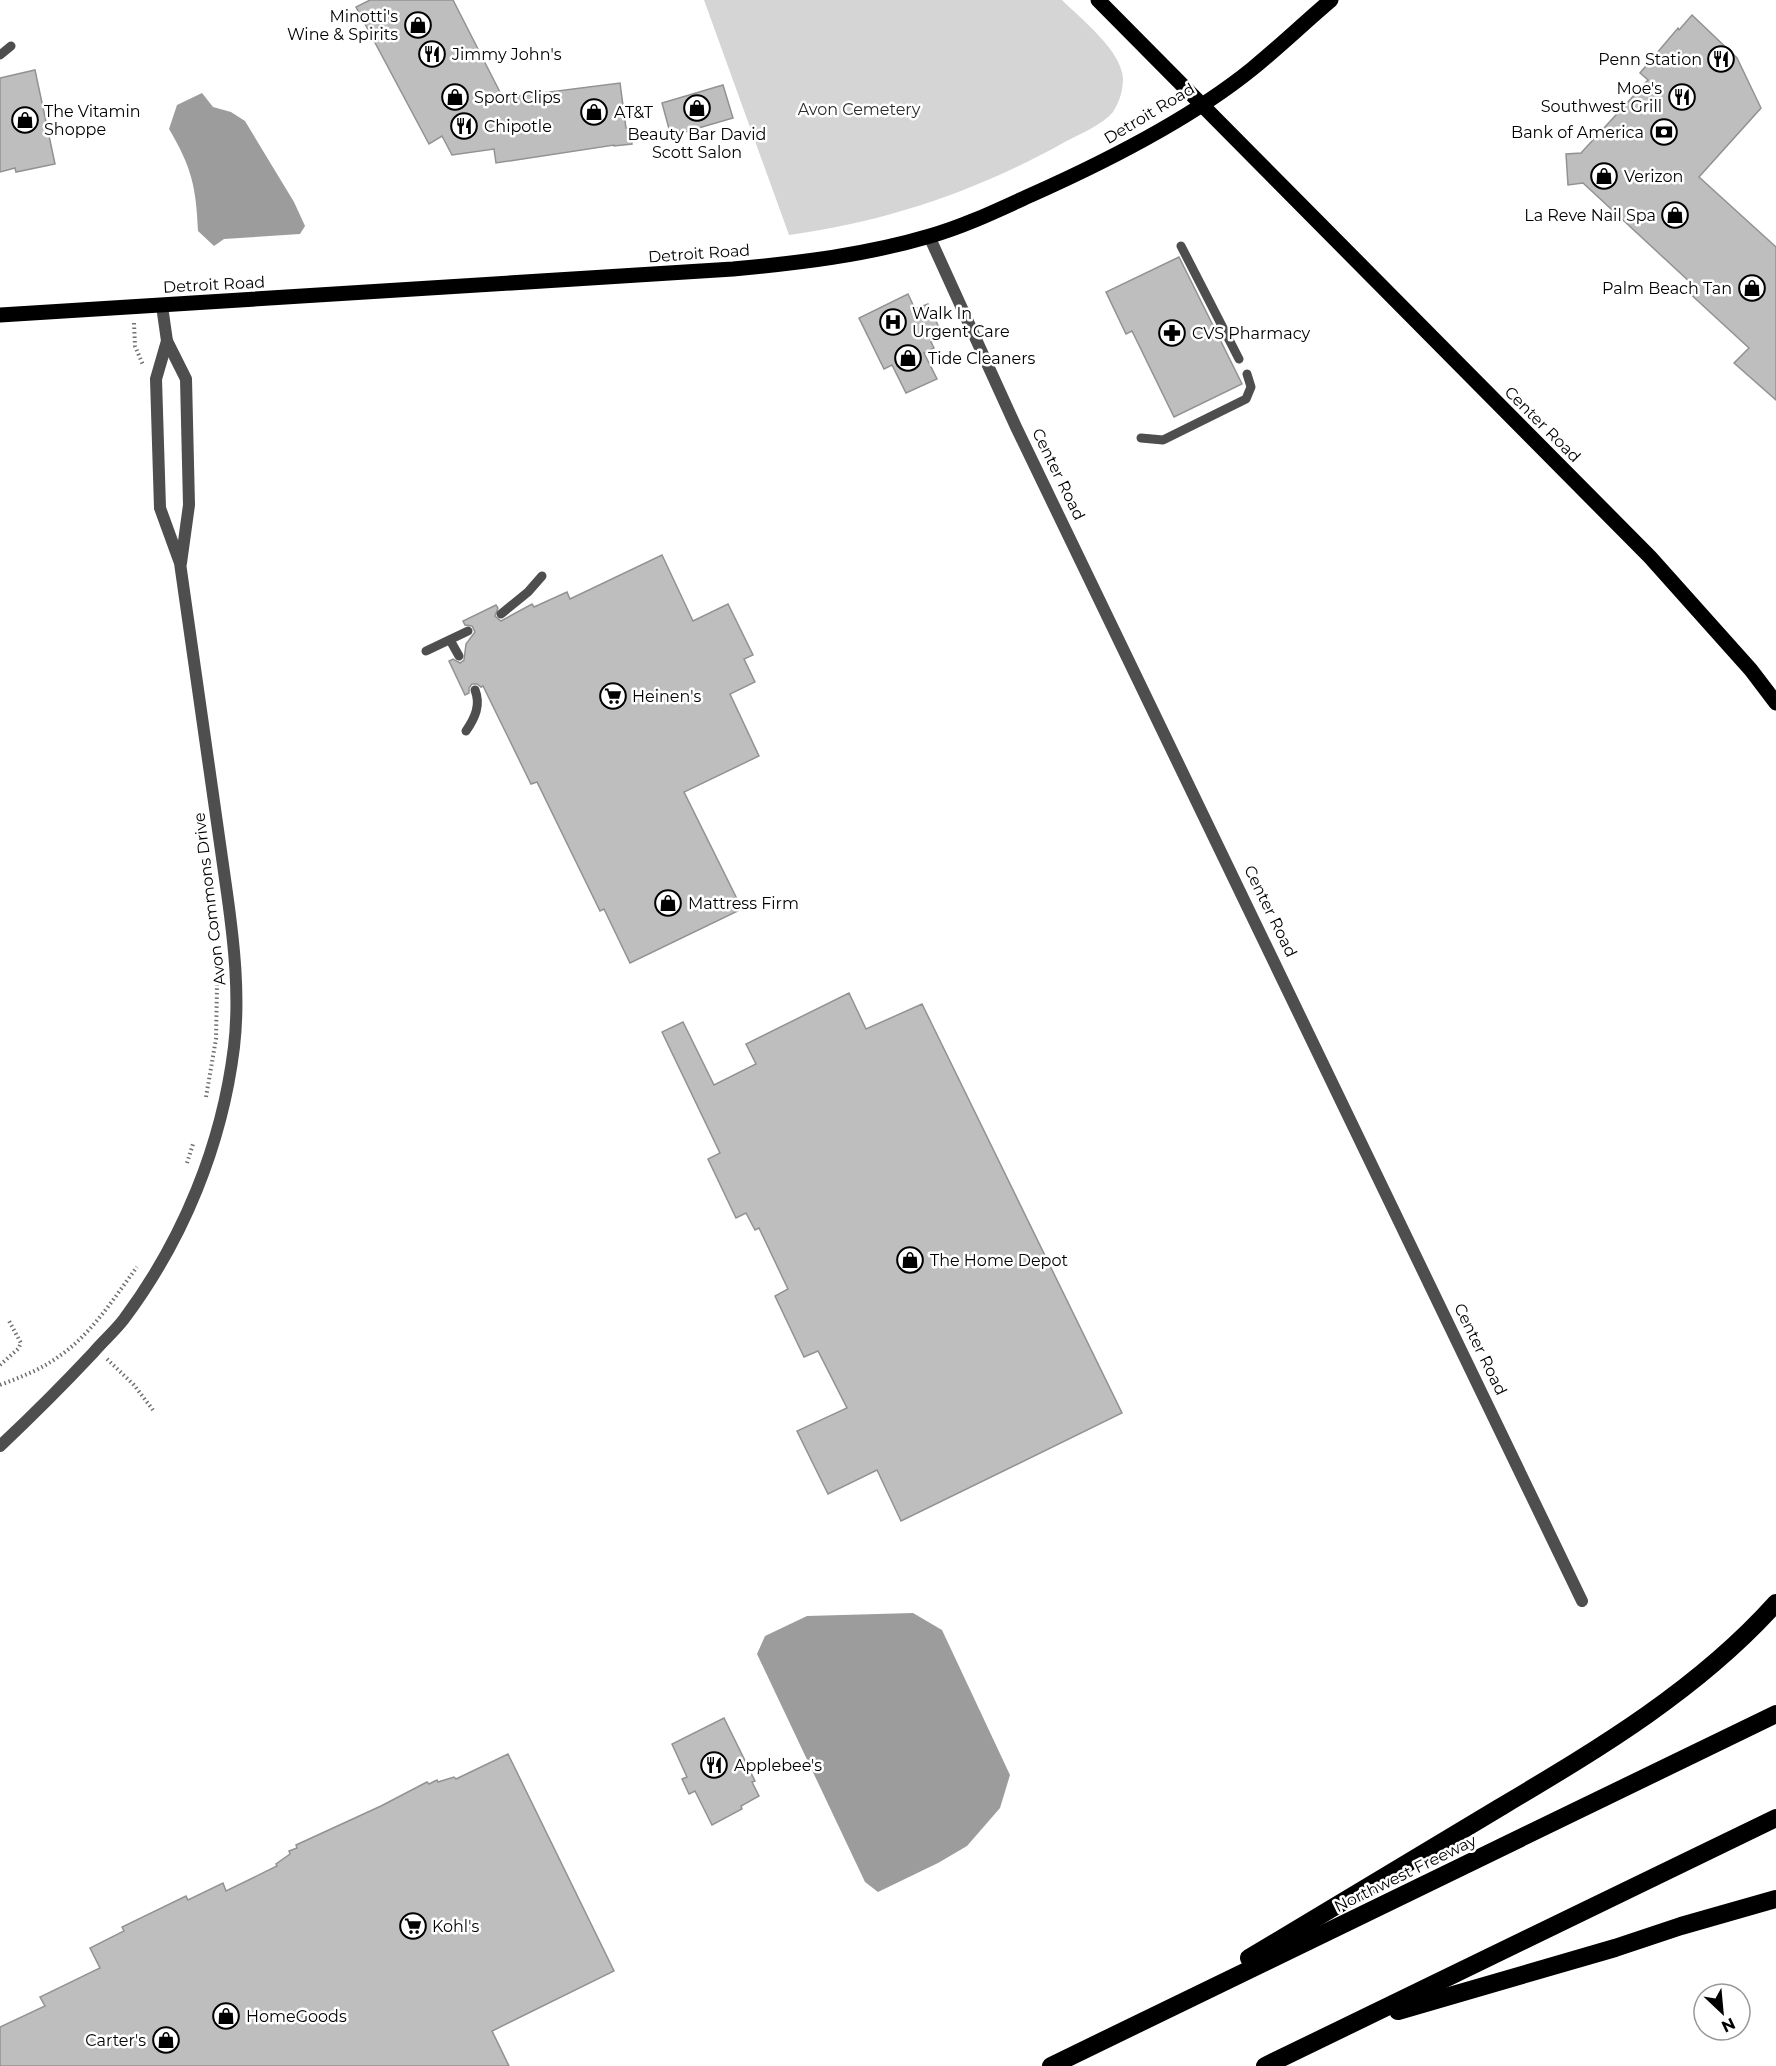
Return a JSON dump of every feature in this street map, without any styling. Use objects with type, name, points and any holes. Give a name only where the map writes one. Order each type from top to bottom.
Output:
[{"type":"highway","points":[[1147,2020],[1624,1732],[1660,1707],[1723,1655],[1776,1604]]},
{"type":"highway","name":"Northwest Freeway","points":[[1051,2066],[1776,1714]]},
{"type":"highway","points":[[1264,2066],[1776,1818]]},
{"type":"highway","points":[[1349,2025],[1604,1952],[1681,1926],[1776,1899]]},
{"type":"main road","name":"Center Road","points":[[1098,0],[1650,557],[1750,670],[1776,703]]},
{"type":"main road","name":"Detroit Road","points":[[0,315],[733,269],[845,255],[928,236],[968,223],[1085,171],[1201,104],[1251,70],[1331,0]]},
{"type":"street","name":"Center Road","points":[[928,236],[1017,427],[1582,1601]]},
{"type":"street","name":"Avon Commons Drive","points":[[162,306],[167,341],[186,380],[189,505],[180,563]]},
{"type":"street","name":"Avon Commons Drive","points":[[0,1446],[69,1378],[123,1320],[183,1223],[205,1170],[225,1102],[234,1046],[236,994],[232,931],[180,563],[160,508],[156,379],[167,341]]},
{"type":"lane","points":[[0,55],[11,46]]},
{"type":"lane","points":[[1181,246],[1239,359]]},
{"type":"lane","points":[[1141,438],[1163,440],[1246,399],[1251,387],[1247,374]]},
{"type":"lane","points":[[501,614],[528,592],[542,576]]},
{"type":"lane","points":[[426,651],[468,631]]},
{"type":"lane","points":[[450,640],[459,656]]},
{"type":"lane","points":[[466,731],[477,710],[475,690]]},
{"type":"path","points":[[133,307],[135,346],[146,373]]},
{"type":"path","points":[[204,1107],[216,1039],[217,979]]},
{"type":"path","points":[[184,1169],[195,1140]]},
{"type":"path","points":[[0,1385],[30,1374],[58,1358],[113,1300],[140,1262]]},
{"type":"path","points":[[0,1365],[18,1350],[21,1342],[8,1319]]},
{"type":"path","points":[[82,1335],[134,1385],[153,1410]]},
{"type":"green space","name":"Avon Cemetery","points":[[704,0],[1062,0],[1108,46],[1121,67],[1122,91],[1113,112],[1102,121],[998,176],[896,213],[789,235]]},
{"type":"shaded area","points":[[202,93],[213,107],[231,112],[245,121],[294,202],[305,226],[300,234],[224,239],[214,246],[198,231],[196,202],[188,167],[169,129],[177,105]]},
{"type":"shaded area","points":[[913,1613],[942,1630],[1010,1775],[1000,1808],[967,1846],[878,1892],[865,1882],[757,1654],[765,1636],[807,1616]]},
{"type":"building","points":[[370,0],[453,0],[503,98],[620,83],[626,128],[630,127],[632,144],[496,163],[494,149],[452,155],[442,136],[429,144],[356,7]]},
{"type":"building","points":[[1692,15],[1737,58],[1761,108],[1699,177],[1776,247],[1776,400],[1734,363],[1749,348],[1686,290],[1692,284],[1583,183],[1568,185],[1566,154],[1581,153],[1648,80],[1640,73]]},
{"type":"building","points":[[35,70],[55,164],[16,172],[15,168],[0,172],[0,78]]},
{"type":"building","points":[[723,85],[733,118],[671,136],[662,103]]},
{"type":"building","points":[[1179,257],[1242,384],[1174,417],[1132,331],[1126,334],[1106,292]]},
{"type":"building","points":[[908,294],[915,309],[928,304],[943,336],[931,342],[934,348],[924,353],[937,379],[906,393],[892,365],[884,369],[859,318]]},
{"type":"building","points":[[662,555],[693,621],[728,604],[753,655],[744,659],[755,682],[730,694],[759,756],[684,792],[742,909],[630,963],[604,909],[600,911],[537,782],[531,784],[483,686],[472,684],[469,693],[465,695],[449,661],[453,659],[460,663],[464,660],[466,644],[475,632],[472,626],[465,625],[463,621],[496,605],[498,608],[495,616],[501,621],[532,604],[534,607],[567,592],[570,599]]},
{"type":"building","name":"The Home Depot","points":[[849,993],[866,1029],[922,1004],[1122,1413],[901,1521],[877,1470],[828,1494],[797,1431],[847,1408],[818,1351],[804,1357],[775,1296],[788,1289],[759,1228],[755,1230],[746,1213],[736,1218],[708,1159],[720,1153],[662,1032],[683,1022],[714,1085],[756,1064],[746,1044]]},
{"type":"building","points":[[724,1718],[755,1781],[752,1782],[759,1796],[741,1806],[742,1809],[712,1825],[695,1791],[689,1794],[682,1779],[687,1777],[672,1744]]},
{"type":"building","points":[[508,1754],[614,1971],[492,2031],[509,2066],[0,2066],[0,2027],[45,2006],[40,1997],[100,1968],[90,1948],[124,1931],[122,1927],[186,1896],[188,1900],[223,1883],[226,1891],[277,1866],[276,1864],[290,1854],[289,1851],[297,1848],[296,1845],[427,1782],[429,1784],[454,1777],[456,1779]]},
{"type":"place","name":"Minotti's Wine & Spirits","points":[[418,25]]},
{"type":"place","name":"Jimmy John's","points":[[432,54]]},
{"type":"place","name":"Penn Station","points":[[1721,59]]},
{"type":"place","name":"Sport Clips","points":[[455,97]]},
{"type":"place","name":"Moe's Southwest Grill","points":[[1682,97]]},
{"type":"place","name":"Beauty Bar David Scott Salon","points":[[697,108]]},
{"type":"place","name":"AT&T","points":[[594,112]]},
{"type":"place","name":"The Vitamin Shoppe","points":[[25,120]]},
{"type":"place","name":"Chipotle","points":[[464,126]]},
{"type":"place","name":"Bank of America","points":[[1664,132]]},
{"type":"place","name":"Verizon","points":[[1604,176]]},
{"type":"place","name":"La Reve Nail Spa","points":[[1675,215]]},
{"type":"place","name":"Palm Beach Tan","points":[[1752,288]]},
{"type":"place","name":"Walk In Urgent Care","points":[[893,322]]},
{"type":"place","name":"CVS Pharmacy","points":[[1172,333]]},
{"type":"place","name":"Tide Cleaners","points":[[908,358]]},
{"type":"place","name":"Heinen's","points":[[613,696]]},
{"type":"place","name":"Mattress Firm","points":[[668,903]]},
{"type":"place","name":"The Home Depot","points":[[910,1260]]},
{"type":"place","name":"Applebee's","points":[[714,1765]]},
{"type":"place","name":"Kohl's","points":[[413,1926]]},
{"type":"place","name":"HomeGoods","points":[[226,2016]]},
{"type":"place","name":"Carter's","points":[[166,2040]]}]
